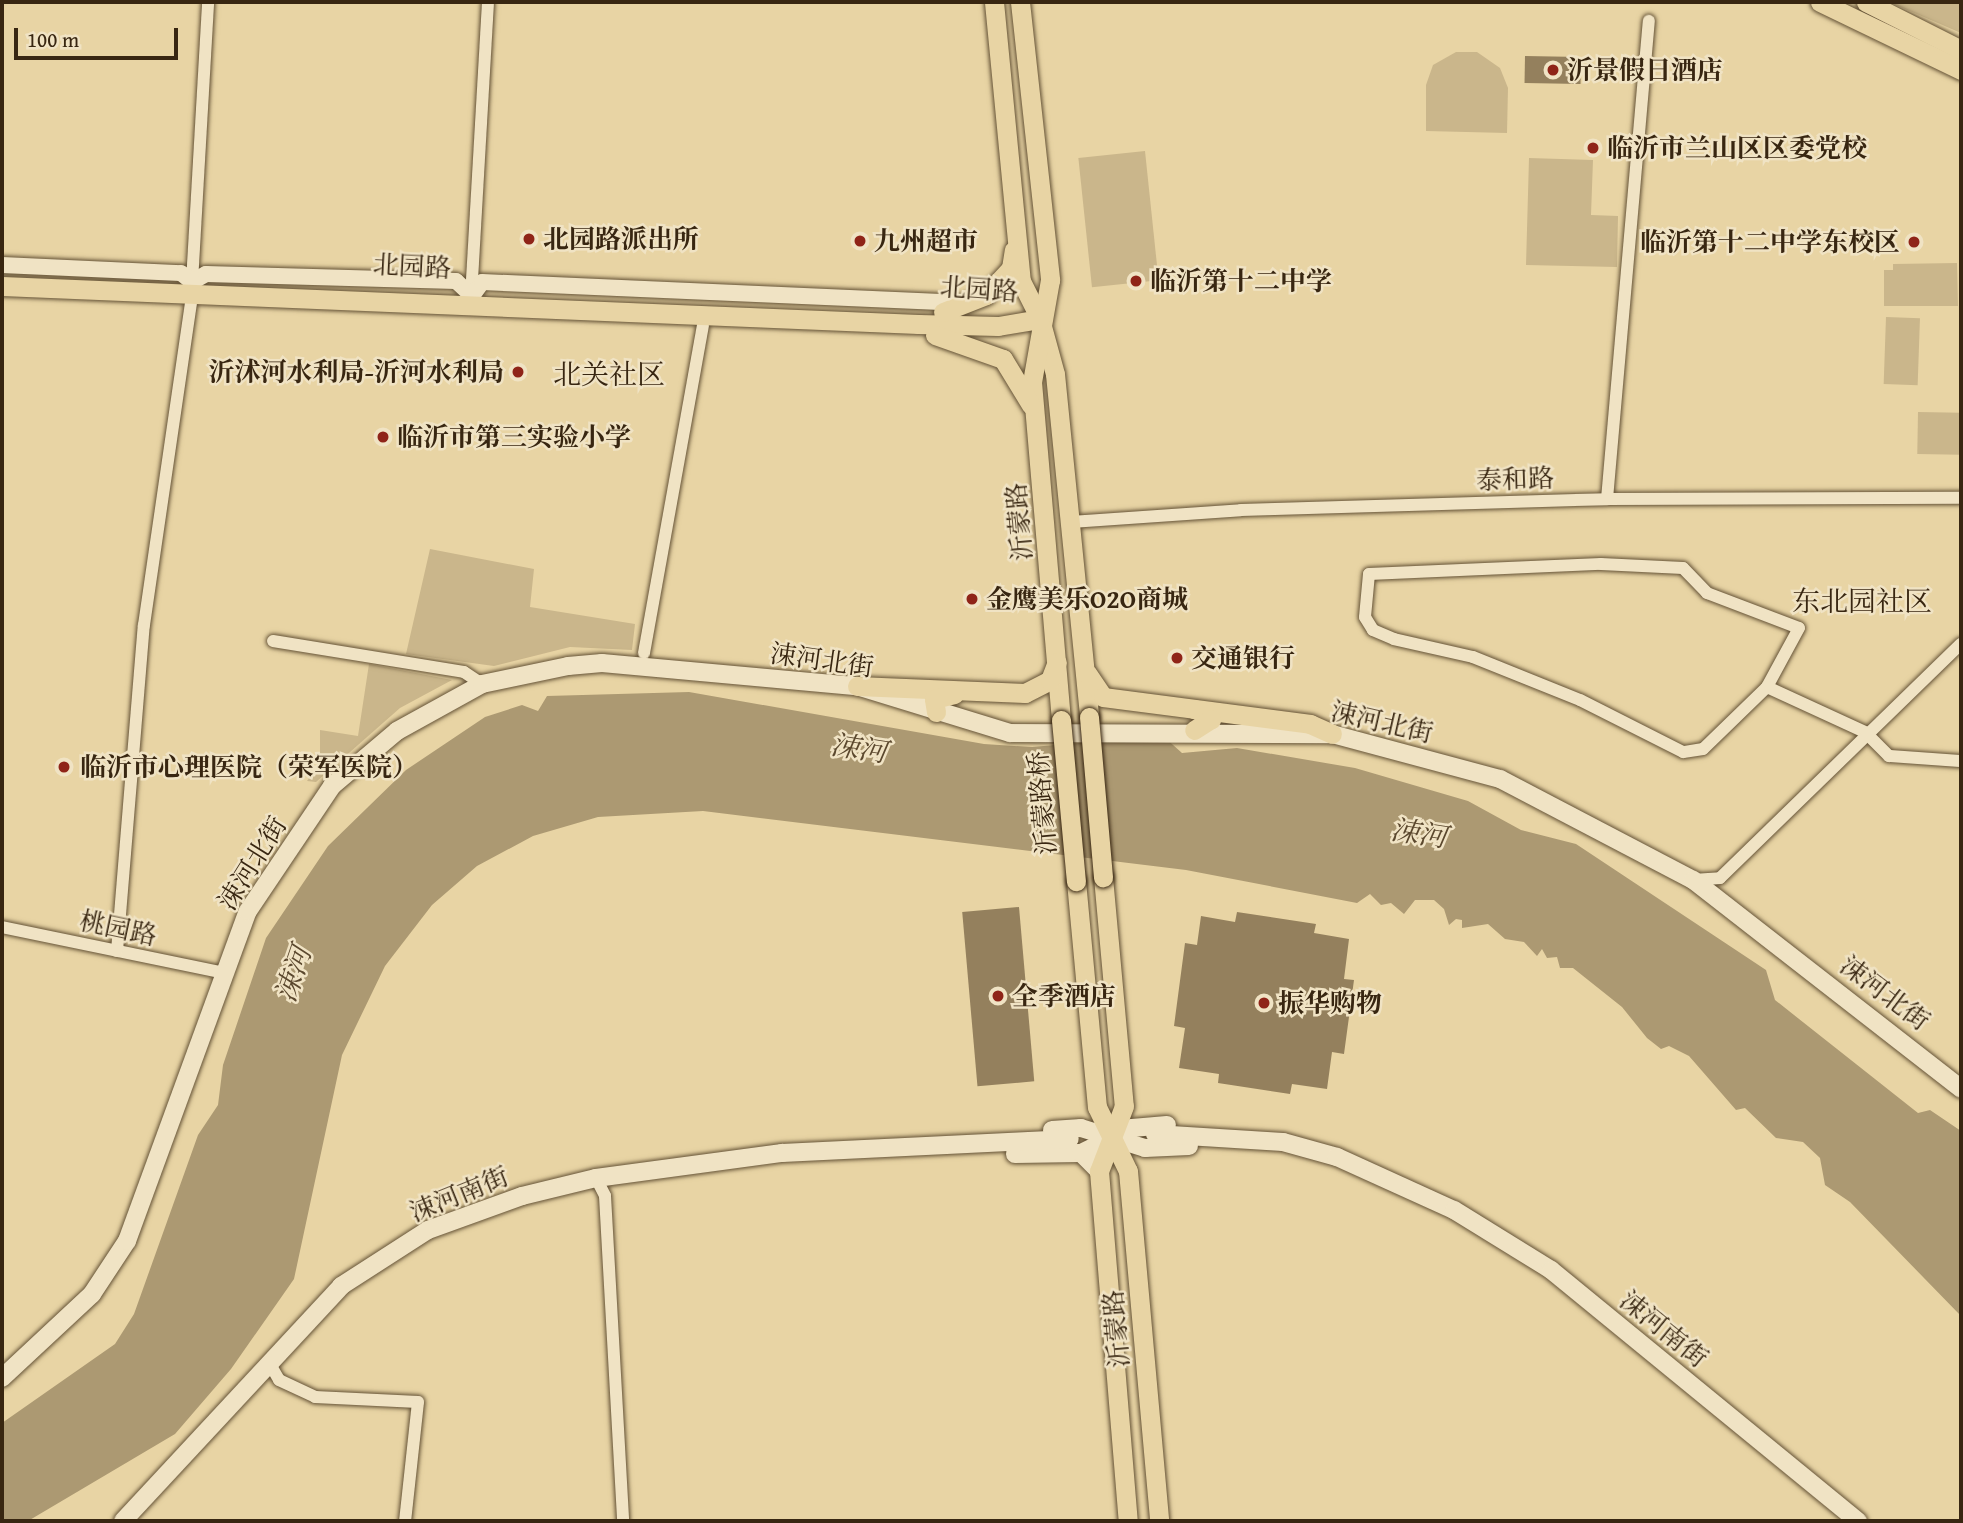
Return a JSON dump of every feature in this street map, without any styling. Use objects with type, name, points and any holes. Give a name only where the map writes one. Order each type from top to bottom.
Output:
[{"type":"main road","name":"沂蒙路","points":[[994,2],[1021,281],[1040,319],[1055,374],[1089,717]]},
{"type":"main road","name":"沂蒙路","points":[[1020,2],[1050,280],[1040,319],[1032,383],[1061,720]]},
{"type":"main road","points":[[1820,2],[1961,70]]},
{"type":"main road","points":[[1866,2],[1961,50]]},
{"type":"main road","points":[[943,312],[970,303],[1002,280],[1011,268],[1016,239]]},
{"type":"main road","name":"北园路","points":[[2,274],[192,294]]},
{"type":"main road","name":"北园路","points":[[2,286],[471,302],[943,312],[1040,319]]},
{"type":"main road","name":"北园路","points":[[471,302],[751,322],[998,326],[1040,319]]},
{"type":"main road","points":[[751,322],[948,335],[1003,359],[1035,412]]},
{"type":"main road","points":[[856,686],[1025,693],[1051,680],[1058,661]]},
{"type":"main road","name":"涑河北街","points":[[2,1378],[92,1294],[127,1241],[248,911],[332,786],[397,731],[482,684],[602,663],[856,686],[1010,733],[1194,730],[1332,734],[1500,779],[1693,880],[1961,1089]]},
{"type":"main road","points":[[1084,666],[1102,696],[1310,724],[1332,734]]},
{"type":"main road","points":[[936,712],[932,703],[941,694],[1045,697],[1061,720]]},
{"type":"main road","points":[[1089,717],[1112,703],[1208,712],[1211,719],[1194,730]]},
{"type":"main road","name":"沂蒙路桥","points":[[1089,717],[1103,877]]},
{"type":"main road","name":"沂蒙路桥","points":[[1061,720],[1076,881]]},
{"type":"main road","name":"沂蒙路","points":[[1103,877],[1124,1106],[1099,1171],[1128,1521]]},
{"type":"main road","name":"沂蒙路","points":[[1076,881],[1097,1107],[1128,1171],[1159,1521]]},
{"type":"main road","points":[[1124,1106],[1148,1136]]},
{"type":"main road","points":[[883,1146],[915,1133],[1081,1128],[1112,1136],[1148,1136]]},
{"type":"main road","points":[[883,1146],[918,1154],[1076,1146],[1112,1136]]},
{"type":"main road","points":[[1128,1171],[1148,1136]]},
{"type":"main road","name":"涑河南街","points":[[1148,1136],[1283,1142],[1337,1157],[1424,1197],[1551,1270],[1858,1521]]},
{"type":"main road","name":"涑河南街","points":[[123,1521],[271,1366],[341,1286],[428,1230],[522,1196],[596,1178],[883,1146],[1076,1146]]},
{"type":"main road","points":[[1076,1146],[1099,1171]]},
{"type":"street","points":[[117,951],[144,625],[192,294],[208,2]]},
{"type":"street","points":[[471,302],[488,2]]},
{"type":"street","points":[[1607,499],[1649,21]]},
{"type":"street","points":[[2,265],[181,273],[192,294]]},
{"type":"street","points":[[471,302],[482,282],[970,303]]},
{"type":"street","points":[[2,296],[192,294],[703,325],[751,322]]},
{"type":"street","points":[[644,653],[703,325]]},
{"type":"street","name":"泰和路","points":[[1071,522],[1241,510],[1607,499],[1961,498]]},
{"type":"street","points":[[1601,564],[1683,568],[1707,593],[1799,628],[1767,687],[1703,749],[1683,752],[1580,700],[1473,657],[1373,630],[1365,617],[1369,574],[1601,564]]},
{"type":"street","points":[[273,641],[464,672],[482,684]]},
{"type":"street","points":[[1693,880],[1720,878],[1961,644]]},
{"type":"street","points":[[1767,687],[1869,734],[1889,756],[1961,761]]},
{"type":"street","points":[[1720,878],[1728,906]]},
{"type":"street","name":"桃园路","points":[[2,927],[224,973]]},
{"type":"street","points":[[596,1178],[605,1196],[623,1521]]},
{"type":"street","points":[[271,1366],[279,1380],[316,1397],[418,1402],[405,1521]]},
{"type":"shaded area","points":[[1889,2],[1961,2],[1961,33]]},
{"type":"shaded area","points":[[1456,52],[1477,52],[1500,68],[1508,88],[1507,133],[1426,131],[1426,85],[1433,65]]},
{"type":"shaded area","points":[[1145,151],[1159,280],[1092,287],[1078,158]]},
{"type":"shaded area","points":[[1529,158],[1593,160],[1591,215],[1618,216],[1617,267],[1526,265]]},
{"type":"shaded area","points":[[1957,263],[1958,306],[1884,306],[1884,270],[1893,270],[1893,264]]},
{"type":"shaded area","points":[[1886,317],[1920,318],[1918,385],[1884,384]]},
{"type":"shaded area","points":[[1918,412],[1961,413],[1960,455],[1917,454]]},
{"type":"shaded area","points":[[430,549],[534,569],[530,607],[635,624],[632,650],[570,647],[494,666],[406,654]]},
{"type":"shaded area","points":[[369,664],[452,680],[400,708],[316,782],[307,781],[320,763],[320,730],[358,736]]},
{"type":"water","name":"涑河","points":[[689,692],[984,744],[1032,747],[1163,736],[1182,753],[1237,748],[1355,768],[1468,801],[1521,830],[1576,844],[1766,970],[1775,1000],[1918,1113],[1930,1110],[1961,1131],[1961,1316],[1850,1202],[1825,1185],[1820,1158],[1803,1142],[1776,1138],[1745,1108],[1736,1110],[1689,1056],[1669,1046],[1661,1049],[1647,1038],[1622,1007],[1573,968],[1560,968],[1557,957],[1547,958],[1542,949],[1537,956],[1524,942],[1505,939],[1488,924],[1462,928],[1462,920],[1456,919],[1449,925],[1444,909],[1434,900],[1415,900],[1404,914],[1391,903],[1381,905],[1370,894],[1357,903],[1186,870],[703,811],[598,817],[533,836],[477,866],[432,905],[385,966],[342,1055],[294,1279],[231,1369],[175,1434],[28,1521],[2,1521],[2,1423],[115,1344],[134,1314],[198,1135],[218,1105],[223,1065],[266,938],[328,846],[406,770],[485,717],[522,705],[538,711],[547,696]]},
{"type":"building","name":"沂景假日酒店","points":[[1525,56],[1581,57],[1581,84],[1525,83]]},
{"type":"building","name":"全季酒店","points":[[1019,907],[1034,1081],[977,1086],[962,912]]},
{"type":"building","name":"振华购物","points":[[1237,912],[1316,924],[1314,933],[1349,939],[1344,979],[1354,980],[1344,1054],[1332,1052],[1327,1089],[1292,1084],[1290,1094],[1218,1083],[1219,1074],[1179,1068],[1185,1028],[1174,1026],[1185,943],[1197,945],[1201,916],[1235,922]]},
{"type":"place","name":"沂景假日酒店","points":[[1553,70]]},
{"type":"place","name":"临沂市兰山区区委党校","points":[[1593,148]]},
{"type":"place","name":"北园路派出所","points":[[529,239]]},
{"type":"place","name":"九州超市","points":[[860,241]]},
{"type":"place","name":"临沂第十二中学东校区","points":[[1914,242]]},
{"type":"place","name":"临沂第十二中学","points":[[1136,281]]},
{"type":"place","name":"沂沭河水利局-沂河水利局","points":[[518,372]]},
{"type":"place","name":"临沂市第三实验小学","points":[[383,437]]},
{"type":"place","name":"金鹰美乐O2O商城","points":[[972,599]]},
{"type":"place","name":"交通银行","points":[[1177,658]]},
{"type":"place","name":"临沂市心理医院（荣军医院）","points":[[64,767]]},
{"type":"place","name":"全季酒店","points":[[998,996]]},
{"type":"place","name":"振华购物","points":[[1264,1003]]},
{"type":"district","name":"北关社区","points":[[609,374]]},
{"type":"district","name":"东北园社区","points":[[1862,601]]}]
